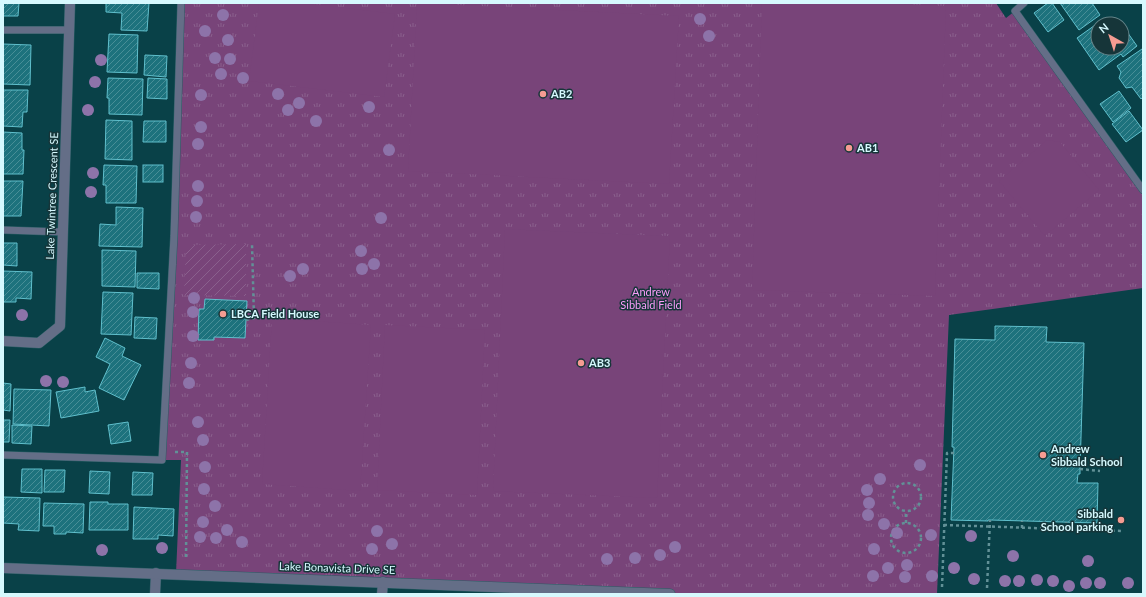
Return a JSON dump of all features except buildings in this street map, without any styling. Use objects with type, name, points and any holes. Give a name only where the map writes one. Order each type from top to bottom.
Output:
[{"type":"street","name":"Lake Twintree Crescent SE","points":[[3,341],[39,343],[60,326],[70,3]]},
{"type":"street","name":"Lake Bonavista Drive SE","points":[[3,568],[670,594]]},
{"type":"street","points":[[155,594],[156,573]]},
{"type":"street","points":[[382,582],[382,594]]},
{"type":"lane","points":[[3,456],[162,460],[174,236],[181,3]]},
{"type":"lane","points":[[1024,3],[1014,11],[1143,190]]},
{"type":"lane","points":[[3,30],[70,30]]},
{"type":"lane","points":[[3,230],[63,232]]},
{"type":"path","points":[[246,320],[254,318],[252,244]]},
{"type":"path","points":[[162,452],[187,452],[186,559]]},
{"type":"path","points":[[942,587],[947,453],[954,453]]},
{"type":"path","points":[[1080,470],[1100,471]]},
{"type":"path","points":[[909,483],[917,487],[921,500],[916,508],[906,511],[898,509],[895,506],[892,496],[893,492],[899,485],[909,483]]},
{"type":"path","points":[[906,511],[906,523]]},
{"type":"path","points":[[987,588],[990,520]]},
{"type":"path","points":[[1022,521],[1022,528]]},
{"type":"path","points":[[1066,522],[1066,529]]},
{"type":"path","points":[[906,523],[910,523],[918,529],[921,539],[918,548],[914,551],[904,553],[895,549],[891,540],[891,535],[896,526],[906,523]]},
{"type":"path","points":[[944,525],[1122,531]]},
{"type":"green space","name":"Andrew Sibbald Field","points":[[181,3],[996,3],[1006,18],[1015,11],[1143,190],[1143,288],[949,315],[937,594],[667,594],[176,574],[181,460],[162,460]]},
{"type":"green space","points":[[259,3],[305,3],[395,14],[384,97],[249,81]]},
{"type":"green space","name":"AB2","points":[[417,3],[679,16],[669,184],[408,171]]},
{"type":"green space","name":"AB1","points":[[762,3],[875,3],[946,6],[935,296],[752,290]]},
{"type":"green space","points":[[1047,140],[1060,142],[1099,190],[1045,236],[999,181]]},
{"type":"green space","name":"AB3","points":[[505,229],[670,236],[657,498],[493,491]]},
{"type":"green space","points":[[246,244],[246,296],[184,295],[186,245]]},
{"type":"green space","points":[[272,318],[371,325],[360,491],[262,484]]},
{"type":"green space","points":[[385,325],[485,330],[477,495],[377,490]]},
{"type":"place","name":"AB2","points":[[543,94]]},
{"type":"place","name":"AB1","points":[[849,148]]},
{"type":"place","name":"LBCA Field House","points":[[223,314]]},
{"type":"place","name":"AB3","points":[[581,363]]},
{"type":"place","name":"Andrew Sibbald School","points":[[1043,455]]},
{"type":"place","name":"Sibbald School parking","points":[[1121,520]]}]
